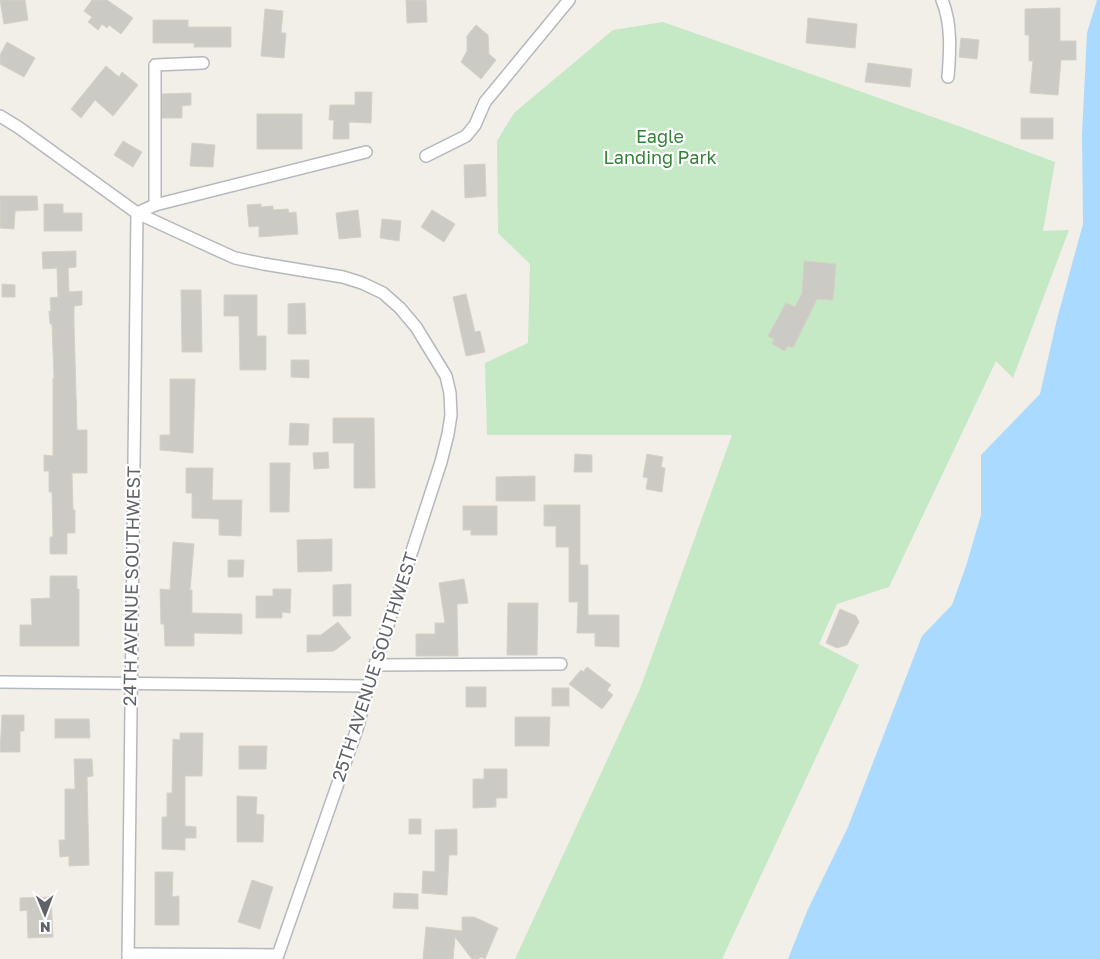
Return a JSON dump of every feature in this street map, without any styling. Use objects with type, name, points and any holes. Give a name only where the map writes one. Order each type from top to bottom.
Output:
[{"type":"street","points":[[426,156],[466,136],[475,125],[485,102],[569,0]]},
{"type":"street","points":[[942,0],[947,20],[950,49],[948,77]]},
{"type":"street","points":[[155,205],[155,65],[203,63]]},
{"type":"street","points":[[0,116],[137,213],[155,205],[366,152]]},
{"type":"street","name":"25TH AVENUE SOUTHWEST","points":[[128,957],[278,955],[358,726],[368,686],[441,462],[451,414],[450,393],[446,376],[416,327],[400,308],[383,293],[343,277],[235,258],[137,213]]},
{"type":"street","name":"24TH AVENUE SOUTHWEST","points":[[128,957],[137,213]]},
{"type":"street","points":[[375,665],[561,664]]},
{"type":"street","points":[[0,682],[368,686]]},
{"type":"green space","name":"Eagle Landing Park","points":[[663,22],[1055,162],[1043,231],[1069,230],[1013,378],[996,361],[889,587],[837,604],[819,644],[859,665],[722,959],[515,959],[640,689],[732,435],[487,435],[485,363],[528,343],[530,264],[498,233],[497,141],[514,113],[613,30]]},
{"type":"water","points":[[1097,0],[1100,0],[1100,959],[788,959],[808,909],[848,827],[922,636],[952,605],[981,515],[981,455],[1040,394],[1057,319],[1083,224],[1082,135],[1087,33]]},
{"type":"building","points":[[0,0],[25,0],[28,20],[4,24]]},
{"type":"building","points":[[92,0],[107,0],[133,18],[121,34],[109,25],[107,28],[102,24],[98,30],[88,22],[92,17],[84,11]]},
{"type":"building","points":[[406,0],[426,0],[427,22],[407,23]]},
{"type":"building","points":[[1060,8],[1060,41],[1076,41],[1076,60],[1061,60],[1058,95],[1030,93],[1033,61],[1029,61],[1029,35],[1025,35],[1025,9]]},
{"type":"building","points":[[265,9],[283,11],[281,33],[286,33],[284,58],[261,56]]},
{"type":"building","points":[[808,18],[857,24],[855,48],[806,43]]},
{"type":"building","points":[[153,20],[188,20],[188,27],[231,27],[231,47],[194,47],[194,43],[153,43]]},
{"type":"building","points":[[476,25],[488,35],[489,54],[496,60],[481,79],[461,62],[467,51],[467,36]]},
{"type":"building","points":[[961,38],[979,40],[977,59],[959,57]]},
{"type":"building","points":[[7,42],[35,58],[24,77],[0,64],[0,55]]},
{"type":"building","points":[[868,63],[912,69],[910,87],[865,82]]},
{"type":"building","points":[[106,66],[119,77],[122,72],[138,85],[113,116],[95,100],[81,118],[71,109]]},
{"type":"building","points":[[355,92],[372,92],[371,123],[349,122],[349,139],[333,139],[334,120],[329,120],[330,105],[355,105]]},
{"type":"building","points":[[191,93],[191,105],[182,106],[182,118],[162,118],[162,94]]},
{"type":"building","points":[[257,114],[302,114],[302,149],[257,149]]},
{"type":"building","points":[[1021,118],[1053,118],[1053,139],[1021,139]]},
{"type":"building","points":[[123,141],[142,152],[133,167],[114,155]]},
{"type":"building","points":[[192,143],[215,145],[213,167],[190,166]]},
{"type":"building","points":[[485,164],[486,196],[465,198],[464,165]]},
{"type":"building","points":[[0,196],[37,196],[38,210],[15,211],[14,229],[0,228]]},
{"type":"building","points":[[44,204],[63,204],[63,213],[82,213],[82,231],[44,231]]},
{"type":"building","points":[[261,204],[261,207],[273,206],[273,210],[288,209],[289,213],[296,212],[298,234],[259,237],[259,226],[249,227],[247,205]]},
{"type":"building","points":[[358,210],[361,237],[339,239],[336,213]]},
{"type":"building","points":[[432,210],[455,224],[444,242],[421,227]]},
{"type":"building","points":[[382,219],[401,221],[399,241],[380,238]]},
{"type":"building","points":[[76,251],[76,267],[68,268],[69,292],[82,291],[82,305],[74,306],[74,322],[77,430],[87,430],[87,473],[72,473],[75,533],[67,533],[67,554],[50,554],[50,537],[53,537],[52,492],[49,492],[49,471],[44,471],[44,455],[53,456],[54,378],[52,324],[50,324],[49,311],[51,311],[50,298],[58,297],[57,268],[43,269],[42,252]]},
{"type":"building","points":[[804,261],[836,264],[833,300],[817,299],[793,348],[788,346],[785,351],[772,344],[774,339],[768,336],[786,303],[795,307],[802,293]]},
{"type":"building","points":[[2,284],[15,285],[15,297],[2,297]]},
{"type":"building","points":[[181,290],[201,290],[202,352],[182,352]]},
{"type":"building","points":[[466,294],[475,332],[480,331],[485,352],[466,356],[453,297]]},
{"type":"building","points":[[224,295],[257,295],[257,336],[266,336],[266,370],[240,370],[239,316],[224,316]]},
{"type":"building","points":[[305,303],[306,334],[288,334],[288,304]]},
{"type":"building","points":[[291,360],[309,360],[309,378],[291,377]]},
{"type":"building","points":[[170,379],[195,379],[193,453],[160,450],[160,435],[170,435]]},
{"type":"building","points":[[333,418],[374,418],[375,488],[354,488],[354,443],[333,443]]},
{"type":"building","points":[[290,423],[309,424],[308,445],[289,445]]},
{"type":"building","points":[[328,452],[329,468],[314,469],[313,453]]},
{"type":"building","points":[[575,454],[592,455],[592,472],[574,472]]},
{"type":"building","points":[[647,454],[663,457],[661,467],[665,468],[662,492],[646,489],[648,478],[643,477]]},
{"type":"building","points":[[270,463],[290,463],[289,512],[270,512]]},
{"type":"building","points":[[186,468],[213,468],[212,500],[242,500],[241,536],[219,535],[219,519],[192,518],[192,493],[186,493]]},
{"type":"building","points":[[535,476],[535,501],[496,501],[496,477]]},
{"type":"building","points":[[544,505],[580,505],[580,565],[588,565],[588,615],[619,615],[619,647],[595,646],[595,633],[577,633],[578,602],[569,602],[569,547],[556,547],[556,526],[544,526]]},
{"type":"building","points":[[463,506],[497,506],[497,535],[471,535],[471,530],[463,530]]},
{"type":"building","points":[[332,539],[332,571],[298,572],[297,540]]},
{"type":"building","points":[[173,542],[194,544],[190,590],[192,590],[192,613],[242,614],[242,634],[194,633],[194,646],[165,646],[164,624],[161,624],[160,589],[170,590]]},
{"type":"building","points":[[228,560],[244,560],[243,577],[228,577]]},
{"type":"building","points":[[50,576],[77,576],[77,589],[79,589],[79,646],[20,646],[20,625],[32,625],[31,599],[50,598]]},
{"type":"building","points":[[464,579],[468,603],[457,604],[458,656],[416,656],[416,634],[435,634],[435,623],[445,623],[439,583]]},
{"type":"building","points":[[351,584],[351,616],[333,616],[333,585]]},
{"type":"building","points":[[273,589],[291,589],[290,613],[282,612],[282,618],[256,618],[256,596],[273,596]]},
{"type":"building","points":[[508,603],[538,603],[537,655],[507,655]]},
{"type":"building","points":[[840,609],[856,616],[859,622],[847,645],[837,648],[826,643]]},
{"type":"building","points":[[338,622],[351,638],[334,651],[307,652],[307,635],[321,635]]},
{"type":"building","points":[[587,667],[611,685],[607,690],[613,695],[602,709],[569,684],[581,670],[583,672]]},
{"type":"building","points":[[466,687],[486,687],[486,707],[466,707]]},
{"type":"building","points":[[552,688],[569,688],[569,706],[552,706]]},
{"type":"building","points":[[2,715],[24,715],[24,731],[20,731],[20,752],[0,752]]},
{"type":"building","points":[[515,717],[550,717],[549,746],[515,746]]},
{"type":"building","points":[[55,719],[89,719],[90,738],[55,738]]},
{"type":"building","points":[[180,733],[203,733],[202,776],[185,776],[185,826],[196,827],[196,838],[185,838],[185,850],[162,849],[162,817],[167,817],[167,793],[172,793],[173,739],[180,740]]},
{"type":"building","points":[[239,746],[267,746],[266,769],[239,769]]},
{"type":"building","points":[[74,759],[92,759],[93,776],[87,777],[89,865],[69,866],[69,856],[60,857],[59,840],[65,840],[65,789],[75,789]]},
{"type":"building","points":[[484,769],[507,769],[507,798],[496,798],[496,807],[473,808],[473,779],[484,779]]},
{"type":"building","points":[[237,796],[257,797],[256,814],[264,815],[263,842],[237,842]]},
{"type":"building","points":[[409,819],[421,819],[421,834],[409,834]]},
{"type":"building","points":[[457,829],[457,855],[449,855],[447,895],[422,893],[423,871],[435,872],[435,830]]},
{"type":"building","points":[[155,872],[173,872],[172,897],[179,896],[179,925],[155,925]]},
{"type":"building","points":[[252,880],[273,887],[260,929],[238,922]]},
{"type":"building","points":[[394,893],[418,894],[418,909],[393,908]]},
{"type":"building","points":[[51,897],[53,937],[28,938],[27,910],[20,911],[20,898]]},
{"type":"building","points":[[462,917],[474,917],[498,928],[485,959],[481,957],[472,959],[455,937],[453,959],[423,959],[426,927],[462,931]]}]
